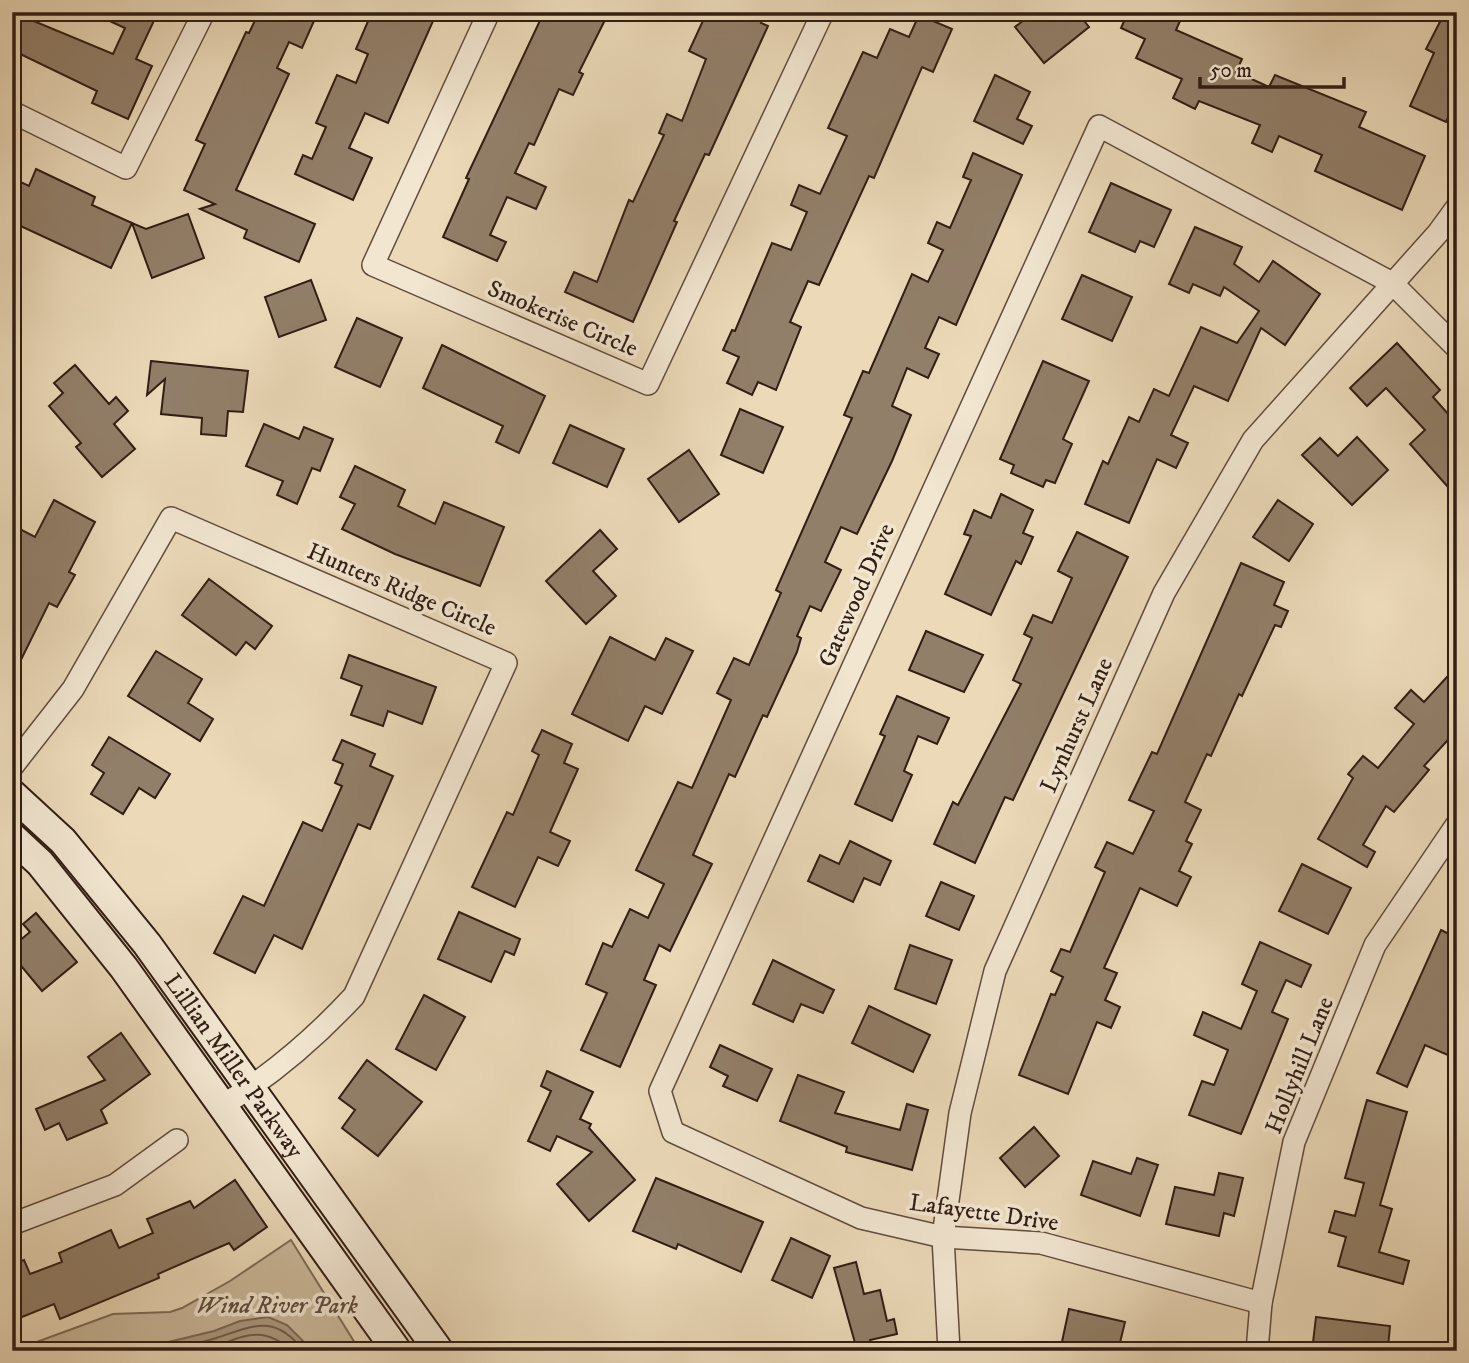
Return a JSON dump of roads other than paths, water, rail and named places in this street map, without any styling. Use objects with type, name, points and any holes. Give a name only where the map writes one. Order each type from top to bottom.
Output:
[{"type":"main road","name":"Lillian Miller Parkway","points":[[12,794],[63,841],[147,944],[439,1351]]},
{"type":"main road","name":"Lillian Miller Parkway","points":[[12,837],[40,863],[124,968],[397,1351]]},
{"type":"street","points":[[12,112],[126,168],[204,12]]},
{"type":"street","name":"Smokerise Circle","points":[[489,12],[373,265],[648,384],[823,12]]},
{"type":"street","name":"Gatewood Drive","points":[[786,1184],[673,1132],[660,1091],[1088,145],[1099,127],[1392,283]]},
{"type":"street","name":"Lynhurst Lane","points":[[949,1351],[943,1237],[960,1113],[995,971],[1164,593],[1253,440],[1438,233],[1457,207]]},
{"type":"street","points":[[1392,283],[1457,348]]},
{"type":"street","name":"Hunters Ridge Circle","points":[[12,767],[73,689],[171,518],[506,663],[354,996],[320,1032],[251,1088],[223,1105]]},
{"type":"street","name":"Hollyhill Lane","points":[[1256,1351],[1261,1303],[1299,1130],[1375,944],[1457,824]]},
{"type":"street","points":[[12,1224],[115,1185],[177,1140]]},
{"type":"street","name":"Lafayette Drive","points":[[786,1184],[861,1218],[943,1237],[1041,1243],[1261,1303]]},
{"type":"water","points":[[268,1317],[287,1325],[313,1351],[131,1351],[214,1331],[240,1321]]},
{"type":"park label","name":"Wind River Park","points":[[277,1305]]}]
